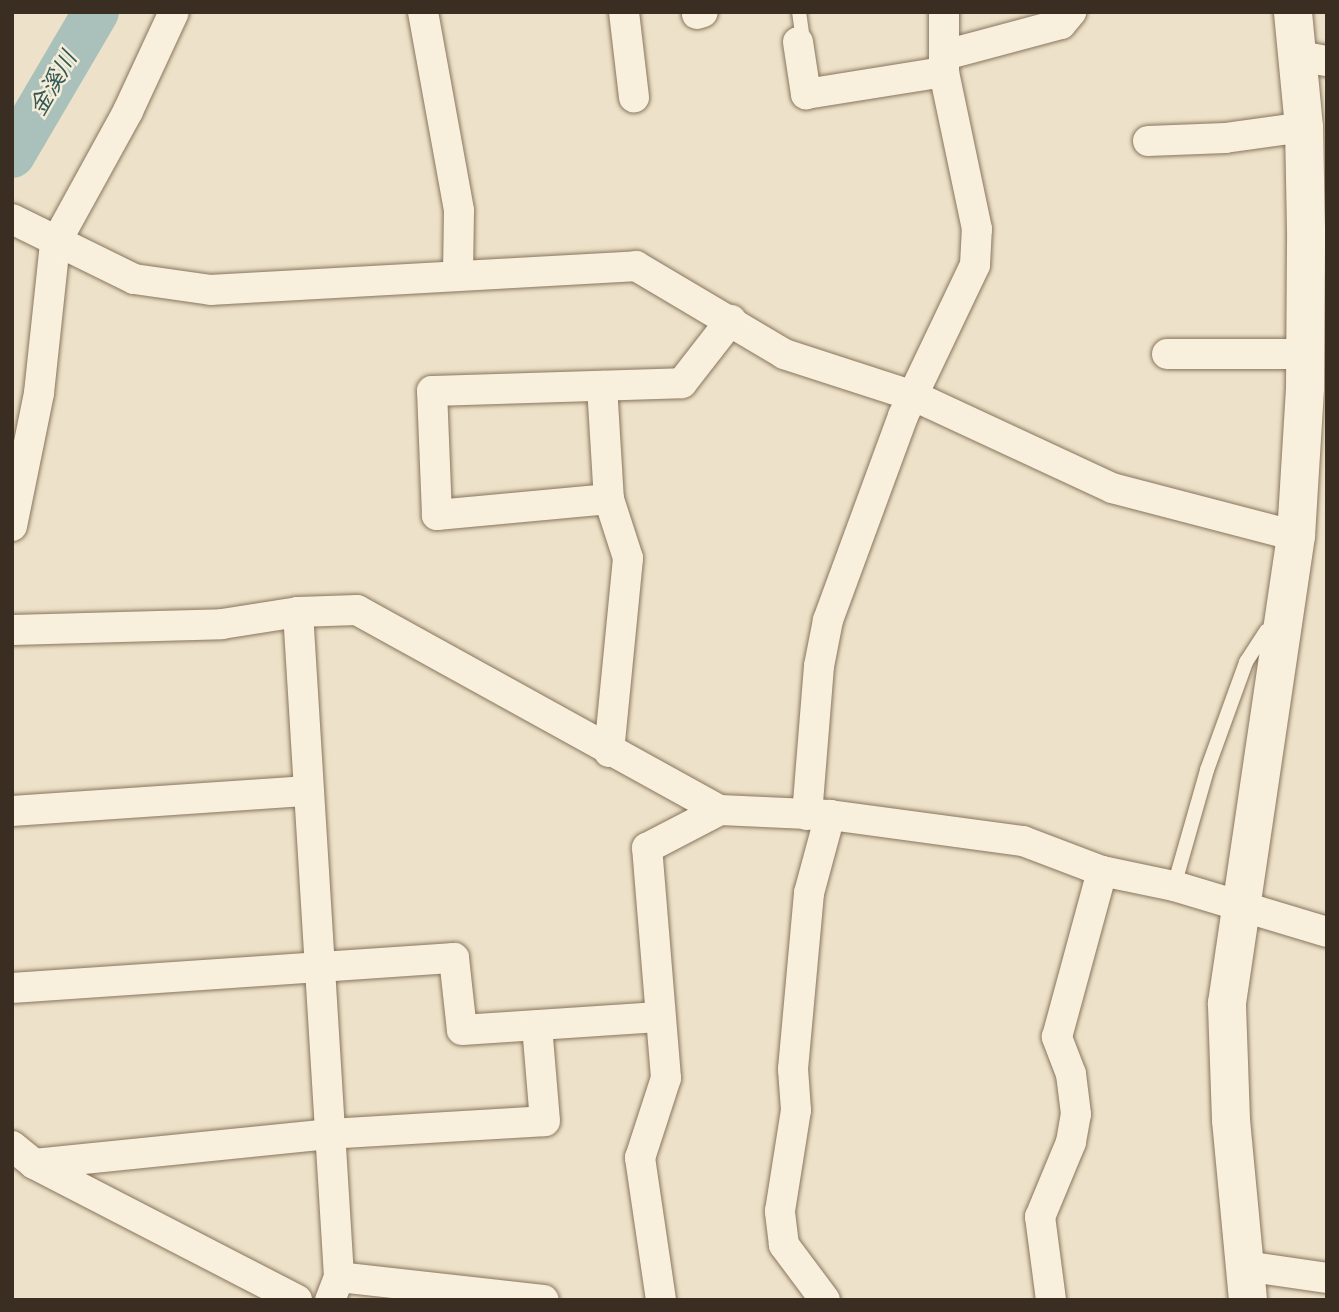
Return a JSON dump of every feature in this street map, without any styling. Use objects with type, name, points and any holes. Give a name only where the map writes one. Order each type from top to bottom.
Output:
[{"type":"street","points":[[12,526],[39,393],[55,244],[128,111],[174,12]]},
{"type":"street","points":[[423,12],[459,211],[458,275]]},
{"type":"street","points":[[624,12],[634,97]]},
{"type":"street","points":[[825,1300],[783,1245],[780,1210],[796,1110],[793,1069],[819,815],[819,666],[828,620],[903,416],[916,397],[966,286],[976,254],[977,229],[945,64],[944,12]]},
{"type":"street","points":[[798,42],[806,94],[945,64],[1061,24],[1071,12]]},
{"type":"street","points":[[1293,12],[1312,59],[1304,127],[1313,377],[1296,536],[1227,1003],[1231,1120],[1246,1283],[1327,1278]]},
{"type":"street","points":[[1148,141],[1225,138],[1304,127]]},
{"type":"street","points":[[18,222],[55,244],[134,279],[211,290],[636,266],[731,320],[784,354],[916,397],[1112,488],[1296,536]]},
{"type":"street","points":[[609,499],[437,515],[432,391],[682,383],[731,320]]},
{"type":"street","points":[[1167,354],[1313,377]]},
{"type":"street","points":[[602,386],[609,499],[628,558],[609,752]]},
{"type":"street","points":[[12,629],[222,624],[298,612],[357,610],[609,752],[720,810],[819,815],[1023,841],[1102,871],[1174,886],[1327,932]]},
{"type":"street","points":[[298,612],[307,791],[323,965],[334,1288],[544,1300]]},
{"type":"street","points":[[12,811],[307,791]]},
{"type":"street","points":[[661,1300],[640,1158],[666,1078],[647,848],[720,810]]},
{"type":"street","points":[[1051,1300],[1040,1217],[1072,1142],[1076,1114],[1071,1074],[1057,1037],[1102,871]]},
{"type":"street","points":[[12,988],[454,958],[462,1030],[659,1017]]},
{"type":"street","points":[[23,1155],[545,1121],[537,1025]]},
{"type":"street","points":[[23,1155],[297,1300]]},
{"type":"lane","points":[[798,42],[803,40],[799,12]]},
{"type":"lane","points":[[1174,886],[1207,770],[1246,662],[1266,631]]},
{"type":"waterway","name":"金溪川","points":[[12,155],[96,12]]}]
